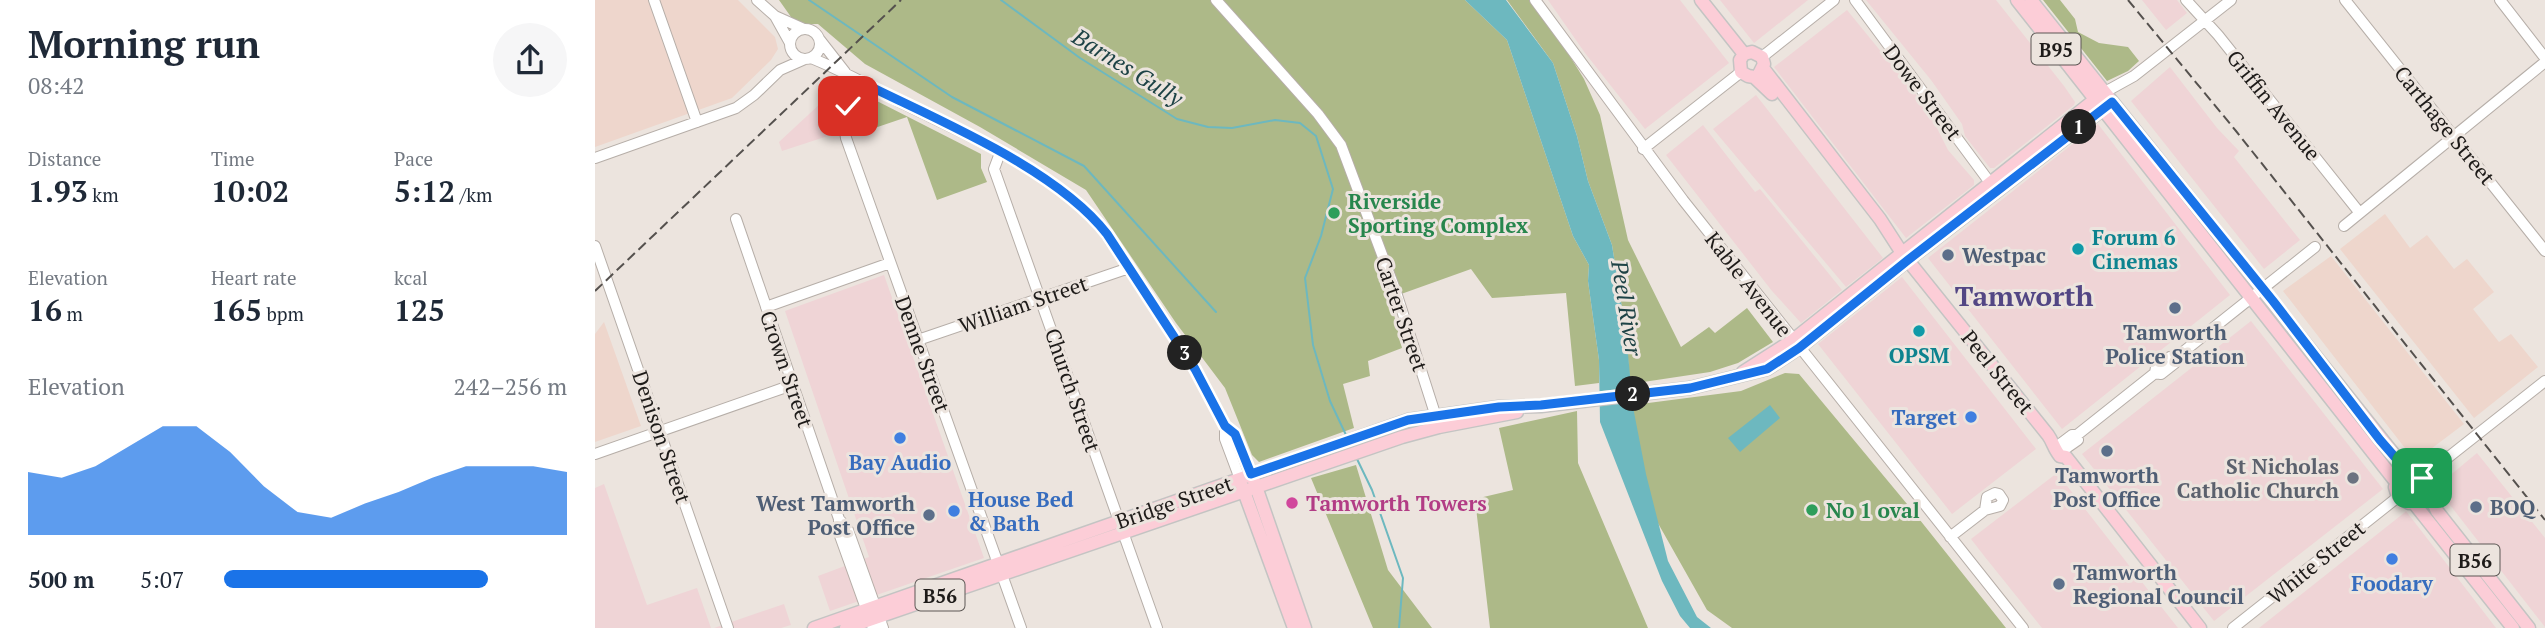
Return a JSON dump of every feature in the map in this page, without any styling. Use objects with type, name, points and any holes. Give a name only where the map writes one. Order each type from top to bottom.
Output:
[{"type":"main road","points":[[1701,0],[1744,54]]},
{"type":"main road","name":"B95","points":[[2017,0],[2104,100]]},
{"type":"main road","name":"B95","points":[[2031,0],[2104,100]]},
{"type":"main road","points":[[1752,52],[1760,67],[1748,76],[1741,72],[1739,60],[1744,54],[1752,52]]},
{"type":"main road","name":"Peel Street","points":[[1760,67],[1880,219],[1891,239],[2061,448],[2200,628]]},
{"type":"main road","points":[[2104,100],[2263,289],[2380,440],[2408,472],[2424,483],[2421,498],[2413,502],[2405,502],[2396,492],[2396,482],[2400,475],[2408,472]]},
{"type":"main road","points":[[2104,100],[2252,299],[2396,482]]},
{"type":"main road","name":"B56","points":[[1905,256],[1991,184],[2104,100]]},
{"type":"main road","name":"B56","points":[[1796,344],[2104,100]]},
{"type":"main road","name":"Bridge Street","points":[[846,628],[1000,569],[1248,482],[1269,468],[1408,420],[1437,421],[1501,416],[1541,405],[1690,388],[1767,369],[1796,344]]},
{"type":"main road","name":"Bridge Street","points":[[1248,482],[1275,480],[1368,449],[1437,421]]},
{"type":"main road","points":[[1248,482],[1294,628]]},
{"type":"main road","points":[[1248,482],[1305,628]]},
{"type":"main road","name":"B56","points":[[2424,483],[2445,523],[2529,628]]},
{"type":"main road","name":"B56","points":[[2413,502],[2513,628]]},
{"type":"main road","name":"Bridge Street","points":[[814,628],[874,618]]},
{"type":"street","points":[[654,0],[697,122]]},
{"type":"street","points":[[757,0],[775,16],[814,32],[845,73]]},
{"type":"street","name":"Carter Street","points":[[1216,0],[1318,114],[1341,145],[1396,292],[1437,421]]},
{"type":"street","name":"Kable Avenue","points":[[1535,0],[1643,149],[2023,628]]},
{"type":"street","points":[[1760,67],[1834,0]]},
{"type":"street","name":"Dowe Street","points":[[1855,0],[1991,184]]},
{"type":"street","name":"Griffin Avenue","points":[[2186,0],[2206,20],[2359,212]]},
{"type":"street","points":[[2104,100],[2231,0]]},
{"type":"street","name":"Carthage Street","points":[[2345,0],[2545,251]]},
{"type":"street","points":[[2344,226],[2545,60],[2500,0]]},
{"type":"street","points":[[775,16],[794,54],[845,73],[1000,153],[1060,191],[1089,214],[1107,234],[1195,369],[1225,426],[1235,434],[1248,482]]},
{"type":"street","points":[[780,71],[796,32],[804,29]]},
{"type":"street","points":[[595,158],[727,112],[745,102],[780,71],[818,53],[820,40]]},
{"type":"street","points":[[1643,149],[1741,72]]},
{"type":"street","name":"Denne Street","points":[[861,82],[845,111],[843,124],[1021,628]]},
{"type":"street","name":"Church Street","points":[[1000,153],[994,169],[1157,628]]},
{"type":"street","name":"Crown Street","points":[[736,219],[839,519],[839,533],[874,618]]},
{"type":"street","name":"Denison Street","points":[[595,246],[728,628]]},
{"type":"street","points":[[2061,448],[2078,440],[2077,435],[2155,373],[2161,374],[2175,363],[2178,356],[2315,247]]},
{"type":"street","points":[[766,307],[890,263]]},
{"type":"street","name":"William Street","points":[[918,340],[1129,268]]},
{"type":"street","points":[[2424,483],[2545,381]]},
{"type":"street","points":[[595,454],[792,385]]},
{"type":"street","name":"White Street","points":[[2233,628],[2398,497]]},
{"type":"street","points":[[1950,537],[1985,510]]},
{"type":"shaded area","points":[[595,0],[738,0],[775,37],[778,49],[771,60],[732,98],[595,147]]},
{"type":"shaded area","points":[[1548,0],[1680,0],[1729,63],[1645,129],[1585,53]]},
{"type":"shaded area","points":[[1720,0],[1808,0],[1754,43]]},
{"type":"shaded area","points":[[1866,0],[1996,0],[2064,86],[2075,102],[2074,105],[1994,168],[1990,168],[1965,136],[1962,124],[1931,80]]},
{"type":"shaded area","points":[[2142,0],[2177,0],[2187,13],[2166,30]]},
{"type":"shaded area","points":[[1847,10],[1927,108],[1948,150],[1974,180],[1974,185],[1906,238],[1774,67]]},
{"type":"shaded area","points":[[2170,67],[2217,128],[2239,151],[2234,157],[2300,240],[2264,269],[2131,101]]},
{"type":"shaded area","points":[[1756,95],[1883,258],[1846,287],[1713,129]]},
{"type":"shaded area","points":[[822,102],[834,134],[782,151],[779,142]]},
{"type":"shaded area","points":[[2098,124],[2230,295],[2062,429],[1928,258]]},
{"type":"shaded area","points":[[1703,125],[1755,192],[1760,189],[1842,290],[1801,323],[1772,291],[1666,155]]},
{"type":"shaded area","points":[[2385,214],[2410,248],[2427,235],[2454,269],[2467,259],[2494,292],[2473,309],[2499,342],[2511,334],[2538,367],[2474,418],[2340,249]]},
{"type":"shaded area","points":[[2331,256],[2464,424],[2415,461],[2283,291]]},
{"type":"shaded area","points":[[884,275],[984,558],[830,611],[818,576],[869,557],[785,311]]},
{"type":"shaded area","points":[[1902,277],[2036,449],[1952,514],[1818,344]]},
{"type":"shaded area","points":[[2251,321],[2383,489],[2214,621],[2082,454]]},
{"type":"shaded area","points":[[604,322],[641,426],[595,442],[595,334]]},
{"type":"shaded area","points":[[2477,453],[2545,538],[2545,627],[2436,487]]},
{"type":"shaded area","points":[[2057,473],[2178,628],[2042,628],[1985,557],[1971,539]]},
{"type":"shaded area","points":[[604,484],[647,605],[697,588],[711,628],[595,628],[595,488]]},
{"type":"shaded area","points":[[2406,511],[2496,628],[2259,628],[2404,513]]},
{"type":"shaded area","points":[[784,604],[791,625],[781,628],[714,628]]},
{"type":"green space","name":"Riverside Sporting Complex","points":[[779,0],[1465,0],[1507,40],[1573,236],[1589,265],[1588,281],[1599,360],[1599,383],[1575,386],[1566,293],[1492,298],[1471,269],[1390,298],[1402,348],[1368,361],[1370,376],[1343,384],[1354,428],[1259,462],[1252,455],[1225,388],[1176,323],[1086,190],[980,127],[865,64],[818,24],[796,24]]},
{"type":"green space","points":[[1507,0],[1529,0],[1563,45],[1584,79],[1600,115],[1628,240],[1681,347],[1709,327],[1715,333],[1747,308],[1773,342],[1738,363],[1710,372],[1630,384],[1626,333],[1612,245],[1588,181],[1577,136],[1553,63]]},
{"type":"green space","points":[[2043,0],[2060,0],[2075,19],[2078,32],[2099,43],[2128,47],[2139,61],[2128,71],[2107,81]]},
{"type":"green space","points":[[871,98],[981,154],[981,168],[987,182],[937,200],[907,117],[857,134],[853,118],[863,101]]},
{"type":"green space","points":[[1785,373],[1799,374],[2006,628],[1732,628],[1707,610],[1646,502],[1625,406],[1741,391]]},
{"type":"green space","points":[[1577,411],[1578,463],[1648,628],[1490,628],[1475,499],[1513,490],[1499,428]]},
{"type":"green space","points":[[1356,465],[1388,570],[1432,628],[1373,628],[1311,478]]},
{"type":"water","points":[[1465,0],[1506,0],[1553,63],[1577,136],[1588,181],[1612,245],[1626,333],[1633,407],[1646,474],[1668,561],[1697,617],[1711,628],[1690,628],[1680,616],[1662,581],[1600,422],[1599,360],[1588,281],[1589,265],[1573,236],[1507,40]]},
{"type":"water","points":[[1770,405],[1780,418],[1740,452],[1728,438]]},
{"type":"waterway","points":[[809,0],[952,97],[1084,166],[1216,312]]},
{"type":"waterway","name":"Barnes Gully","points":[[1001,0],[1080,58],[1177,119],[1208,127],[1232,128],[1275,120],[1300,123],[1316,136],[1333,189],[1321,236],[1305,278],[1313,345],[1330,401],[1346,435]]},
{"type":"waterway","name":"Barnes Gully","points":[[1357,459],[1372,490],[1403,578],[1399,628]]},
{"type":"railway","points":[[595,291],[901,0]]},
{"type":"railway","points":[[2128,0],[2236,131],[2545,520]]},
{"type":"place","name":"Riverside Sporting Complex","points":[[1334,213]]},
{"type":"place","name":"Forum 6 Cinemas","points":[[2078,249]]},
{"type":"place","name":"Westpac","points":[[1948,255]]},
{"type":"place","name":"Tamworth Police Station","points":[[2175,308]]},
{"type":"place","name":"OPSM","points":[[1919,331]]},
{"type":"place","name":"Target","points":[[1971,417]]},
{"type":"place","name":"Bay Audio","points":[[900,438]]},
{"type":"place","name":"Tamworth Post Office","points":[[2107,451]]},
{"type":"place","name":"St Nicholas Catholic Church","points":[[2353,478]]},
{"type":"place","name":"Tamworth Towers","points":[[1292,503]]},
{"type":"place","name":"BOQ","points":[[2476,507]]},
{"type":"place","name":"No 1 oval","points":[[1812,510]]},
{"type":"place","name":"House Bed & Bath","points":[[954,511]]},
{"type":"place","name":"West Tamworth Post Office","points":[[929,515]]},
{"type":"place","name":"Foodary","points":[[2392,559]]},
{"type":"place","name":"Tamworth Regional Council","points":[[2059,584]]},
{"type":"district","name":"Tamworth","points":[[2024,295]]},
{"type":"route","points":[[848,106],[861,82],[1020,164],[1089,214],[1107,234],[1195,369],[1225,426],[1235,434],[1251,474],[1408,420],[1499,407],[1541,405],[1690,388],[1767,369],[1799,348],[2112,102],[2273,301],[2380,440],[2408,472],[2418,474],[2422,478]]},
{"type":"water label","name":"Peel River","points":[[1627,308]]}]
